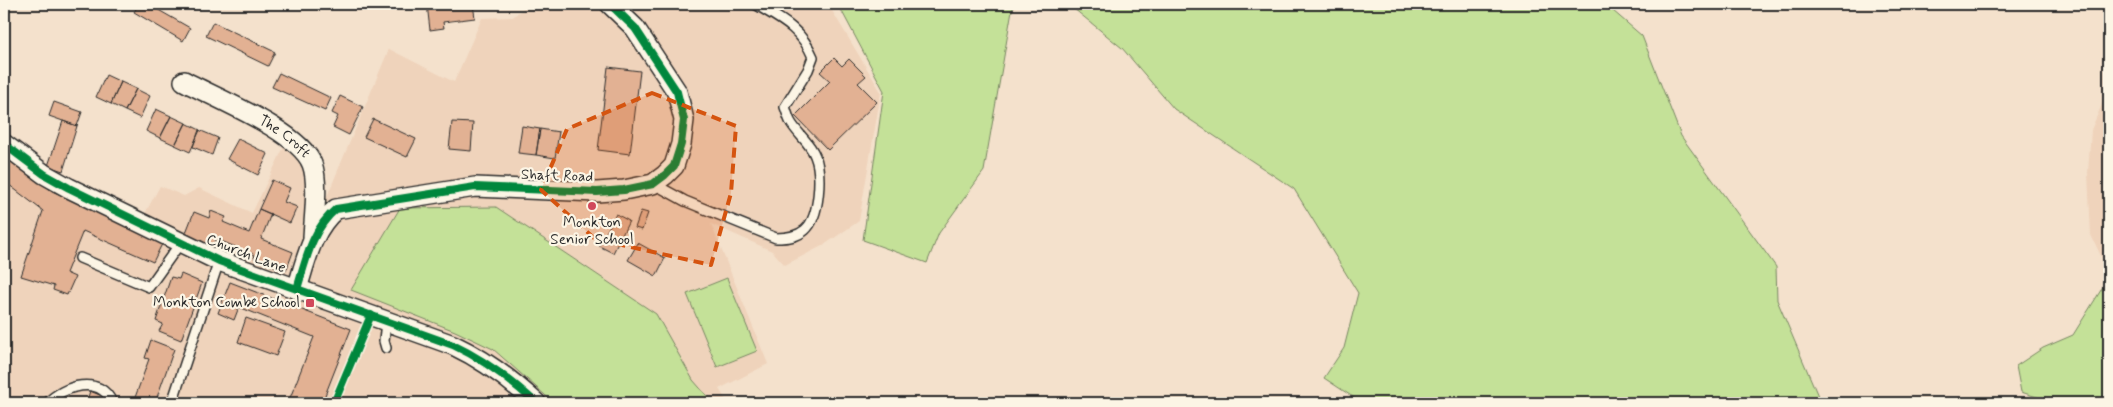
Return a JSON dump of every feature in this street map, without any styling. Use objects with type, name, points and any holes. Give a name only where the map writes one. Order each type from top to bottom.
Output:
[{"type":"street","name":"Shaft Road","points":[[297,289],[313,239],[328,216],[336,209],[475,186],[597,192],[624,190],[653,184],[674,166],[681,144],[684,120],[677,92],[635,28],[610,4]]},
{"type":"street","name":"The Croft","points":[[184,81],[281,131],[300,146],[312,164],[316,195],[313,239]]},
{"type":"street","name":"Church Lane","points":[[4,144],[52,179],[219,261],[453,345],[480,358],[508,377],[536,403]]},
{"type":"lane","points":[[653,184],[685,200],[776,238],[790,238],[799,234],[810,224],[817,206],[820,174],[816,156],[808,142],[791,122],[785,107],[808,70],[813,57],[808,45],[795,28],[755,4]]},
{"type":"lane","points":[[80,258],[149,287],[181,242]]},
{"type":"lane","points":[[172,403],[219,261]]},
{"type":"lane","points":[[386,321],[384,341],[386,348]]},
{"type":"lane","points":[[47,403],[54,395],[69,388],[88,385],[100,389],[109,395],[112,403]]},
{"type":"highlighted area","points":[[652,93],[736,126],[731,193],[711,265],[595,239],[541,190],[567,129]]},
{"type":"shaded area","name":"Monkton Senior School","points":[[528,4],[828,4],[881,92],[859,221],[824,245],[785,265],[772,251],[711,224],[768,364],[719,389],[728,403],[4,403],[4,154],[52,191],[137,228],[160,186],[184,196],[199,188],[252,213],[284,147],[297,157],[308,171],[320,213],[389,49],[454,82],[482,18],[513,17]]},
{"type":"shaded area","points":[[2109,88],[2109,273],[2091,235],[2088,173],[2091,130]]},
{"type":"green space","points":[[838,4],[1016,4],[1012,10],[984,171],[939,233],[927,263],[863,240],[884,91]]},
{"type":"green space","points":[[1068,4],[1605,4],[1642,36],[1681,136],[1776,267],[1777,300],[1821,403],[1362,403],[1324,378],[1344,348],[1358,293],[1294,189],[1174,109],[1122,48]]},
{"type":"green space","points":[[496,207],[656,314],[693,380],[713,403],[554,403],[493,349],[455,331],[351,290],[400,208]]},
{"type":"green space","points":[[727,278],[757,351],[717,367],[687,294]]},
{"type":"green space","points":[[2106,282],[2109,285],[2109,403],[2056,403],[2021,392],[2016,366],[2043,348],[2073,335]]},
{"type":"building","points":[[139,4],[148,4],[190,28],[183,41],[134,12]]},
{"type":"building","points":[[427,4],[473,4],[475,18],[443,22],[444,28],[430,30]]},
{"type":"building","points":[[213,22],[275,52],[268,66],[206,36]]},
{"type":"building","points":[[834,58],[842,66],[849,59],[866,76],[858,83],[877,102],[828,150],[795,116],[830,81],[820,72]]},
{"type":"building","points":[[608,67],[640,71],[630,154],[598,150]]},
{"type":"building","points":[[279,73],[331,98],[325,111],[272,87]]},
{"type":"building","points":[[106,75],[121,82],[111,104],[96,97]]},
{"type":"building","points":[[121,82],[136,89],[125,111],[111,104]]},
{"type":"building","points":[[136,89],[150,96],[140,118],[125,111]]},
{"type":"building","points":[[340,96],[363,107],[349,135],[333,127],[338,116],[332,113]]},
{"type":"building","points":[[54,102],[82,112],[77,126],[49,116]]},
{"type":"building","points":[[156,109],[171,116],[160,138],[146,131]]},
{"type":"building","points":[[171,116],[186,123],[175,145],[160,138]]},
{"type":"building","points":[[373,119],[416,139],[407,157],[364,137]]},
{"type":"building","points":[[63,121],[77,126],[63,171],[48,166]]},
{"type":"building","points":[[452,122],[473,123],[471,151],[449,149]]},
{"type":"building","points":[[186,123],[200,130],[190,152],[175,145]]},
{"type":"building","points":[[522,126],[540,129],[536,155],[518,153]]},
{"type":"building","points":[[540,129],[559,132],[555,158],[536,155]]},
{"type":"building","points":[[199,130],[218,138],[212,155],[193,147]]},
{"type":"building","points":[[238,139],[268,154],[258,175],[227,159]]},
{"type":"building","points":[[4,154],[52,191],[163,242],[153,262],[83,231],[66,273],[75,277],[67,295],[53,290],[54,286],[21,276],[43,211],[4,181]]},
{"type":"building","points":[[272,180],[290,188],[284,202],[297,207],[290,223],[259,209]]},
{"type":"building","points":[[259,209],[271,214],[261,239],[293,252],[286,271],[254,258],[255,255],[216,239],[212,249],[201,244],[202,241],[185,235],[194,212],[209,218],[211,211],[226,217],[223,222],[249,233]]},
{"type":"building","points":[[641,211],[648,213],[642,230],[635,228]]},
{"type":"building","points":[[616,214],[629,221],[613,253],[599,246]]},
{"type":"building","points":[[638,243],[665,258],[656,276],[628,260]]},
{"type":"building","points":[[181,274],[202,283],[181,340],[159,331],[163,324],[156,321],[171,277],[179,279]]},
{"type":"building","points":[[230,282],[351,329],[322,403],[288,403],[314,337],[239,307],[234,320],[218,313]]},
{"type":"building","points":[[246,318],[285,332],[276,356],[238,342]]},
{"type":"building","points":[[151,340],[174,349],[155,403],[133,403],[149,359],[145,358]]},
{"type":"building","points":[[90,391],[105,397],[103,403],[86,403]]},
{"type":"cycle path","points":[[297,289],[315,235],[336,209],[475,187],[597,192],[624,190],[653,184],[665,175],[674,166],[681,144],[684,120],[677,92],[635,28],[610,4]]},
{"type":"cycle path","points":[[4,144],[44,174],[69,188],[219,261],[453,345],[497,371],[536,403]]},
{"type":"cycle path","points":[[334,403],[371,315]]},
{"type":"place","name":"Monkton Senior School","points":[[592,206]]},
{"type":"place","name":"Monkton Combe School","points":[[310,303]]}]
